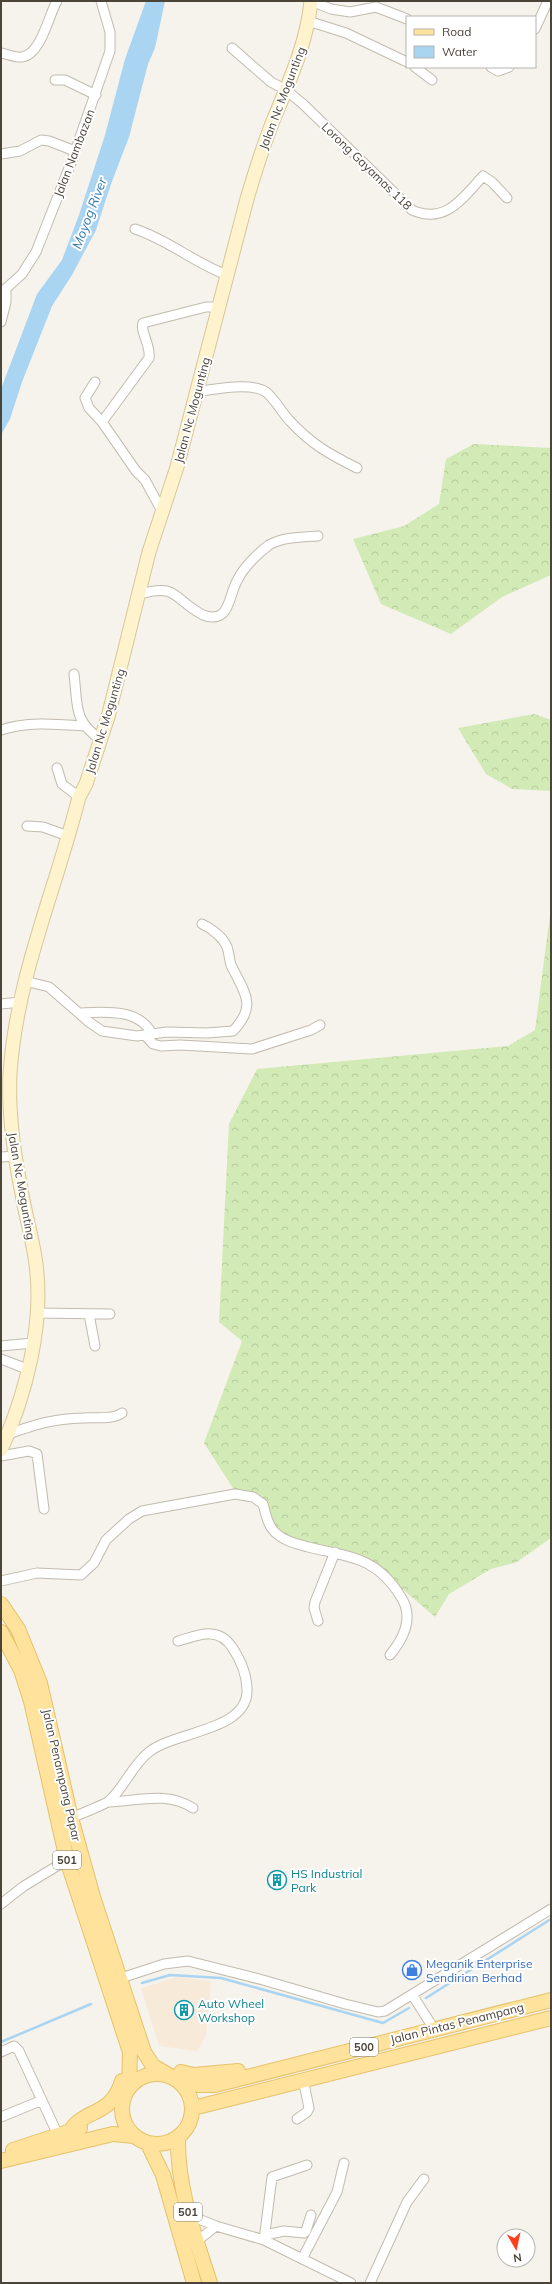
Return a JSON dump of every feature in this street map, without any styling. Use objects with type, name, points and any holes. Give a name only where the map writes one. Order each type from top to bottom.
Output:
[{"type":"main road","name":"Jalan Penampang Papar","points":[[1,1604],[18,1629],[40,1683],[71,1818],[93,1897],[121,1978],[144,2052],[153,2066],[174,2078]]},
{"type":"main road","name":"Jalan Penampang Papar","points":[[1,1632],[21,1670],[31,1701],[67,1860],[130,2052],[129,2088]]},
{"type":"main road","name":"Jalan Pintas Penampang","points":[[174,2078],[199,2085],[215,2085],[551,2000]]},
{"type":"main road","name":"Jalan Pintas Penampang","points":[[193,2108],[303,2079],[551,2018]]},
{"type":"main road","points":[[71,2130],[76,2123],[102,2110],[112,2100],[120,2087],[124,2063],[117,2036],[119,2019]]},
{"type":"main road","points":[[136,2025],[153,2056],[178,2072],[194,2075],[237,2071],[247,2077]]},
{"type":"main road","name":"500","points":[[134,2136],[123,2120],[123,2101],[129,2088],[137,2080],[148,2075],[160,2074],[174,2078]]},
{"type":"main road","points":[[148,2144],[168,2143],[178,2138],[186,2130],[191,2120],[193,2108],[191,2097],[185,2087],[174,2078]]},
{"type":"main road","name":"500","points":[[1,2153],[100,2120],[123,2101]]},
{"type":"main road","name":"500","points":[[1,2161],[113,2134],[134,2136],[148,2144]]},
{"type":"main road","name":"501","points":[[178,2138],[179,2172],[189,2215],[210,2283]]},
{"type":"main road","name":"501","points":[[148,2144],[164,2175],[194,2283]]},
{"type":"street","points":[[1,53],[20,58],[30,53],[43,35],[57,1]]},
{"type":"street","name":"Jalan Nambazan","points":[[4,292],[22,274],[36,252],[96,95],[110,51],[111,41],[101,1]]},
{"type":"street","points":[[311,1],[331,9],[350,12],[376,4],[406,19]]},
{"type":"street","name":"Jalan Nc Mogunting","points":[[1,1450],[22,1395],[33,1343],[36,1313],[36,1265],[16,1156],[10,1096],[13,1039],[25,981],[79,797],[86,784],[101,740],[140,594],[149,552],[177,467],[259,158],[286,90],[308,21],[311,1]]},
{"type":"street","points":[[536,26],[542,11],[550,1]]},
{"type":"street","points":[[308,21],[346,33],[406,62]]},
{"type":"street","points":[[232,48],[271,82],[286,90]]},
{"type":"street","points":[[416,68],[432,80]]},
{"type":"street","points":[[492,68],[498,72],[507,68]]},
{"type":"street","points":[[55,80],[65,80],[96,95]]},
{"type":"street","name":"Lorong Gayamas 118","points":[[286,90],[331,130],[412,210],[423,215],[432,215],[452,208],[483,176],[492,182],[507,198]]},
{"type":"street","points":[[1,154],[20,151],[41,140],[49,141],[75,152]]},
{"type":"street","points":[[136,229],[159,238],[201,264],[227,275]]},
{"type":"street","points":[[1,322],[6,302],[4,292]]},
{"type":"street","points":[[102,422],[149,358],[150,349],[142,331],[143,323],[206,307],[220,307]]},
{"type":"street","points":[[95,382],[85,398],[89,408],[102,422],[130,462],[145,480],[162,511]]},
{"type":"street","points":[[196,392],[223,388],[249,387],[266,392],[288,420],[320,449],[357,468]]},
{"type":"street","points":[[140,594],[154,590],[168,590],[209,617],[220,615],[228,607],[239,577],[268,546],[280,540],[318,536]]},
{"type":"street","points":[[74,674],[80,720],[84,726],[101,740]]},
{"type":"street","points":[[1,730],[11,726],[50,724],[84,726]]},
{"type":"street","points":[[56,768],[62,784],[79,797]]},
{"type":"street","points":[[27,826],[43,827],[68,836]]},
{"type":"street","points":[[25,981],[49,987],[102,1031],[149,1035],[167,1032],[207,1033],[233,1031],[244,1018],[247,999],[239,976],[231,965],[227,946],[210,928],[202,924]]},
{"type":"street","points":[[1,1004],[21,1002]]},
{"type":"street","points":[[79,1013],[101,1012],[129,1015],[144,1022],[153,1044],[161,1046],[180,1044],[252,1049],[311,1030],[320,1025]]},
{"type":"street","points":[[1,1157],[16,1156]]},
{"type":"street","points":[[36,1313],[110,1314]]},
{"type":"street","points":[[89,1314],[95,1346]]},
{"type":"street","points":[[1,1346],[33,1343]]},
{"type":"street","points":[[1,1359],[28,1369]]},
{"type":"street","points":[[8,1434],[43,1422],[119,1416],[122,1413]]},
{"type":"street","points":[[1,1456],[29,1451],[37,1454],[44,1510]]},
{"type":"street","points":[[1,1581],[37,1573],[81,1575],[94,1563],[106,1540],[135,1514],[150,1508],[184,1505],[236,1494],[246,1495],[259,1500],[263,1504],[270,1526],[284,1538],[300,1545],[354,1557],[376,1567],[389,1579],[405,1602],[408,1612],[407,1628],[390,1655]]},
{"type":"street","points":[[318,1621],[314,1608],[315,1602],[335,1552]]},
{"type":"street","points":[[109,1802],[136,1763],[150,1751],[180,1736],[224,1722],[245,1705],[247,1698],[244,1674],[229,1643],[216,1633],[207,1632],[178,1641]]},
{"type":"street","points":[[71,1818],[109,1802],[148,1798],[174,1799],[184,1802],[193,1808]]},
{"type":"street","points":[[1,1904],[24,1886],[67,1860]]},
{"type":"street","points":[[121,1978],[164,1964],[188,1961],[378,2012],[393,2008],[551,1909]]},
{"type":"street","points":[[413,1996],[434,2029]]},
{"type":"street","points":[[1,2052],[14,2046],[18,2051],[40,2101],[58,2135]]},
{"type":"street","points":[[297,2119],[307,2112],[308,2108],[303,2079]]},
{"type":"street","points":[[1,2117],[40,2101]]},
{"type":"street","points":[[302,2259],[338,2192],[344,2163]]},
{"type":"street","points":[[264,2238],[272,2177],[308,2165]]},
{"type":"street","points":[[370,2283],[407,2202],[424,2178]]},
{"type":"street","points":[[189,2215],[216,2226],[264,2238],[351,2283]]},
{"type":"street","points":[[264,2238],[284,2231],[304,2233],[306,2231],[310,2215]]},
{"type":"street","points":[[197,2241],[216,2226]]},
{"type":"shaded area","points":[[177,1977],[211,1981],[206,2036],[197,2051],[159,2046],[141,1988]]},
{"type":"green space","points":[[474,444],[551,448],[551,575],[502,597],[451,634],[381,604],[353,539],[404,526],[439,504],[446,459]]},
{"type":"green space","points":[[534,714],[551,720],[550,791],[512,789],[486,774],[458,728]]},
{"type":"green space","points":[[551,907],[551,1538],[517,1562],[491,1569],[449,1594],[435,1617],[371,1562],[295,1540],[275,1529],[257,1501],[238,1496],[204,1443],[242,1341],[219,1322],[229,1124],[257,1069],[508,1046],[535,1030]]},
{"type":"water","name":"Moyog River","points":[[146,1],[165,1],[155,48],[148,64],[129,137],[111,184],[96,230],[72,275],[52,306],[22,382],[10,419],[1,435],[1,389],[37,294],[62,260],[79,215],[105,135],[125,59]]},
{"type":"waterway","points":[[426,1998],[551,1919]]},
{"type":"waterway","points":[[142,1983],[170,1975],[221,1978],[383,2023],[409,2008]]},
{"type":"waterway","points":[[1,2042],[91,2004]]},
{"type":"place","name":"HS Industrial Park","points":[[277,1880]]},
{"type":"place","name":"Meganik Enterprise Sendirian Berhad","points":[[412,1970]]},
{"type":"place","name":"Auto Wheel Workshop","points":[[184,2010]]}]
